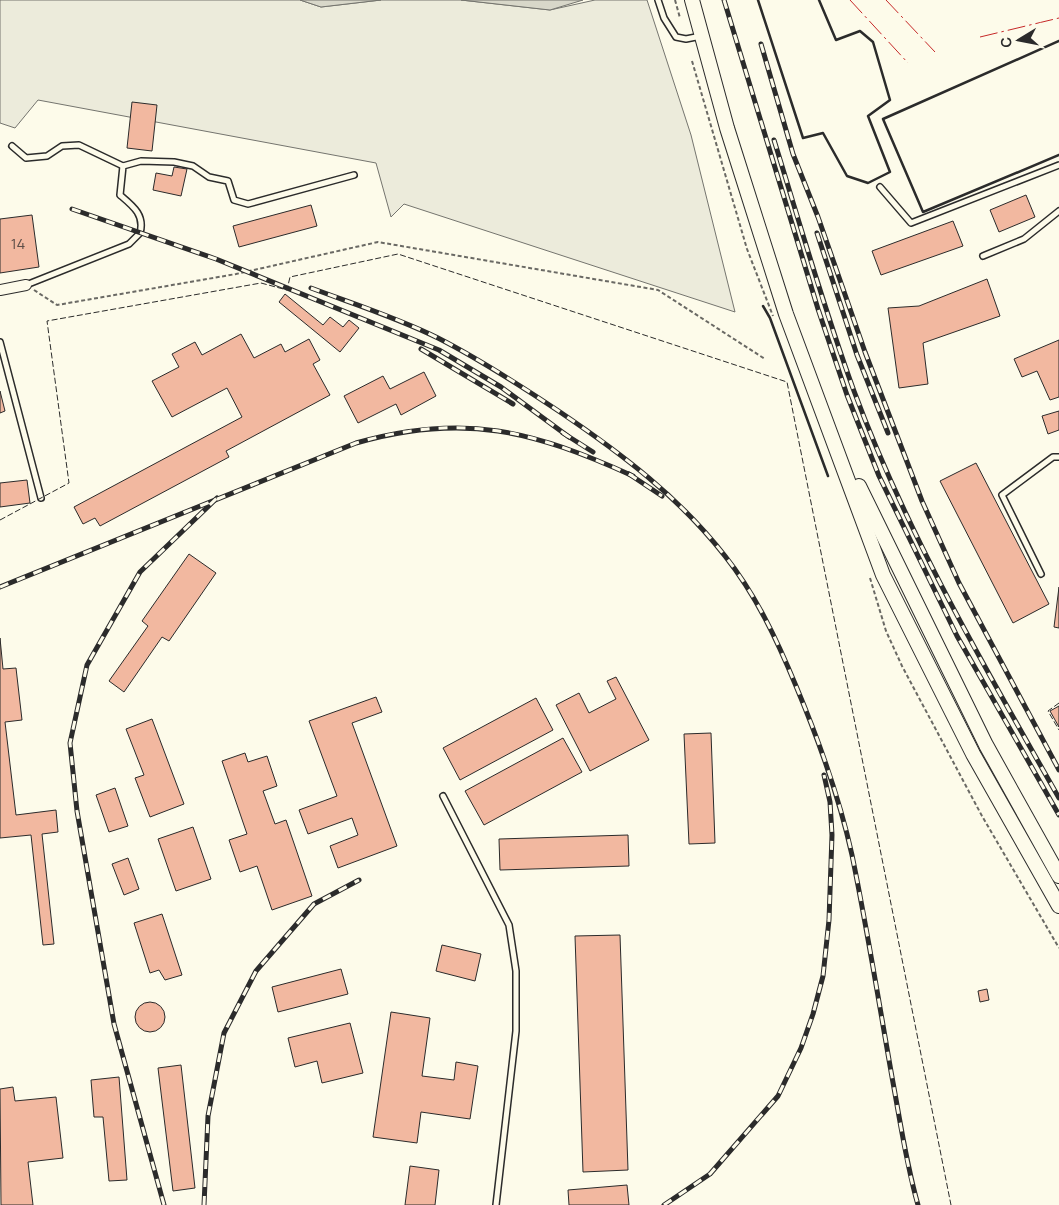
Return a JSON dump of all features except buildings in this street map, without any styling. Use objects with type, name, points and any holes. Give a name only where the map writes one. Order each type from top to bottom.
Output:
[{"type":"main road","points":[[692,0],[754,218],[786,314],[883,574],[978,762],[1059,906]]},
{"type":"main road","points":[[820,406],[936,646],[1013,796],[1059,876]]},
{"type":"street","points":[[0,290],[26,285]]},
{"type":"lane","points":[[658,0],[664,18],[676,37],[686,39],[702,36]]},
{"type":"lane","points":[[12,146],[26,158],[47,156],[62,146],[79,145],[123,166],[141,161],[174,162],[193,166],[209,177],[228,181],[234,200],[248,204],[354,175]]},
{"type":"lane","points":[[880,187],[911,223],[1059,164]]},
{"type":"lane","points":[[26,285],[129,244],[140,234],[140,216],[136,208],[120,195],[123,166]]},
{"type":"lane","points":[[983,256],[1024,239],[1059,211]]},
{"type":"lane","points":[[0,342],[41,498]]},
{"type":"lane","points":[[1041,574],[1002,495],[1053,457],[1059,457]]},
{"type":"lane","points":[[443,796],[509,925],[516,971],[516,1031],[496,1205]]},
{"type":"path","points":[[675,0],[680,18]]},
{"type":"path","points":[[26,285],[57,305],[236,274],[378,242],[658,290],[765,359]]},
{"type":"shaded area","points":[[0,0],[300,0],[321,7],[381,0],[461,0],[550,10],[595,0],[647,0],[691,135],[735,312],[404,204],[391,217],[376,163],[38,100],[15,128],[0,123]]},
{"type":"shaded area","points":[[300,0],[381,0],[321,7]]},
{"type":"shaded area","points":[[461,0],[583,0],[550,10]]},
{"type":"railway","points":[[724,0],[818,309],[847,395],[879,476],[957,636],[1059,815]]},
{"type":"railway","points":[[761,44],[793,154],[818,217],[865,352],[922,501],[959,583],[1059,770]]},
{"type":"railway","points":[[774,140],[832,329],[875,444],[922,548],[948,599],[1059,798]]},
{"type":"railway","points":[[72,209],[216,259],[439,350],[501,387],[569,437]]},
{"type":"railway","points":[[817,233],[857,355],[888,433]]},
{"type":"railway","points":[[311,288],[392,318],[438,338],[485,364],[560,412],[627,460],[669,496],[689,515],[725,556],[746,586],[773,635],[796,686],[820,748],[841,811],[852,855],[910,1173],[918,1205]]},
{"type":"railway","points":[[421,349],[513,404]]},
{"type":"railway","points":[[0,587],[356,443],[395,434],[431,429],[465,428],[498,431],[563,448],[633,476]]},
{"type":"railway","points":[[563,433],[593,452]]},
{"type":"railway","points":[[629,474],[662,496]]},
{"type":"railway","points":[[164,1205],[114,1024],[77,811],[70,743],[87,665],[140,572],[217,498]]},
{"type":"railway","points":[[664,1205],[710,1174],[778,1096],[801,1048],[813,1014],[823,976],[829,920],[832,835],[830,802],[824,775]]},
{"type":"railway","points":[[204,1205],[208,1116],[224,1033],[256,971],[314,904],[359,880]]},
{"type":"fence","points":[[0,520],[69,483],[47,321],[261,283],[287,290],[290,277],[398,254],[787,382],[951,1205]]},
{"type":"fence","points":[[1059,703],[1048,711],[1059,730]]},
{"type":"wall","points":[[758,0],[803,138],[823,133],[847,176],[868,183],[890,172],[868,116],[890,100],[873,42],[860,31],[836,40],[819,0]]},
{"type":"wall","points":[[1059,41],[883,119],[923,212],[1059,155]]},
{"type":"wall","points":[[763,306],[770,318],[828,476]]},
{"type":"power","points":[[850,0],[908,63]]},
{"type":"power","points":[[886,0],[935,52]]},
{"type":"power","points":[[980,37],[1059,18]]}]
